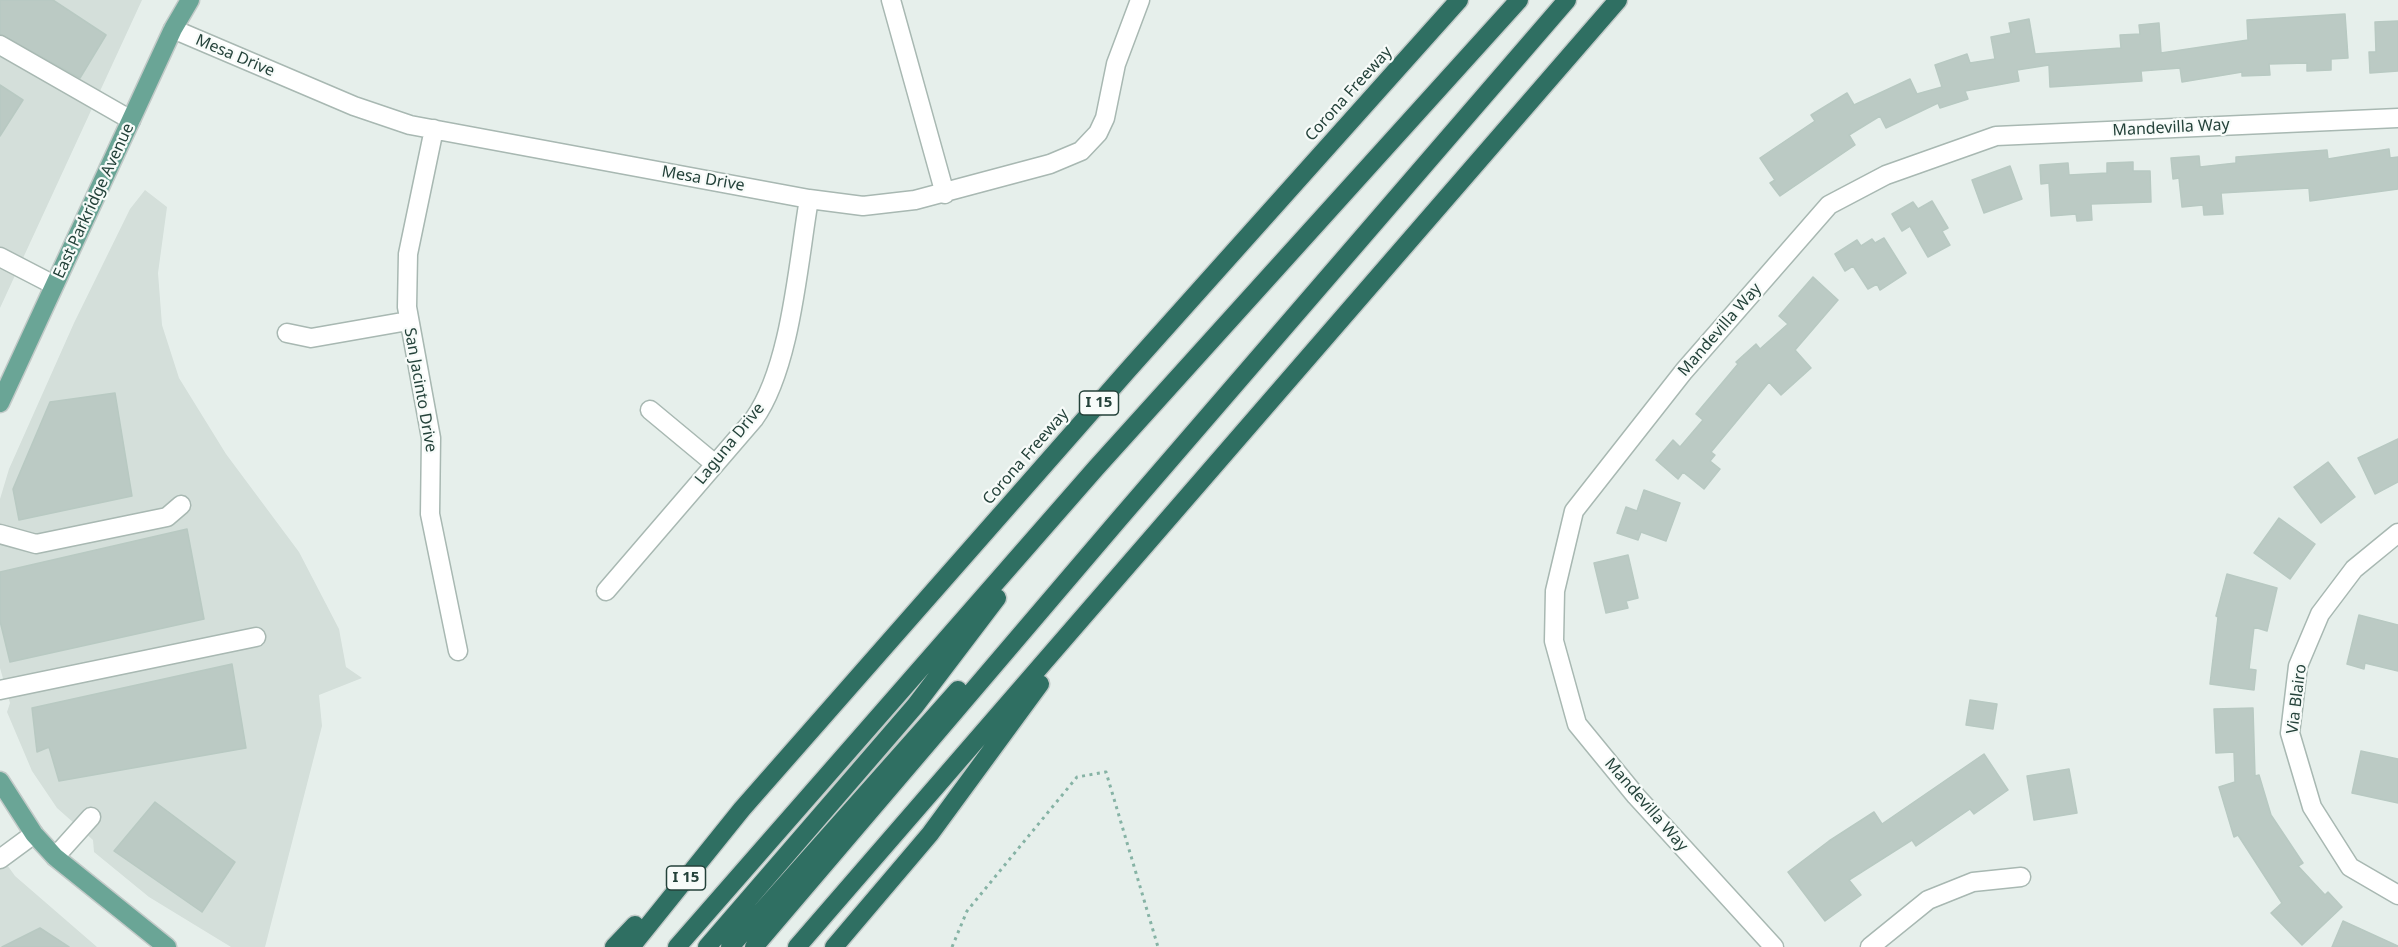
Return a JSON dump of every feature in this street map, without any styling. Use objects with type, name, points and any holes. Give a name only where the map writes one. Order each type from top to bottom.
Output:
[{"type":"highway","name":"Corona Freeway","points":[[631,947],[742,809],[1128,370],[1459,0]]},
{"type":"highway","points":[[677,947],[1089,477],[1519,0]]},
{"type":"highway","points":[[754,947],[1567,0]]},
{"type":"highway","points":[[797,947],[1618,0]]},
{"type":"highway","points":[[707,947],[915,706],[1089,477]]},
{"type":"highway","points":[[730,947],[931,719],[1120,518]]},
{"type":"highway","points":[[834,947],[930,834],[1113,584]]},
{"type":"highway","points":[[614,947],[742,809]]},
{"type":"main road","name":"East Parkridge Avenue","points":[[0,404],[173,29],[190,0]]},
{"type":"main road","points":[[0,781],[34,834],[55,857],[167,947]]},
{"type":"street","points":[[891,0],[945,194]]},
{"type":"street","name":"Mesa Drive","points":[[173,29],[368,112],[434,129],[809,199],[873,206],[945,194],[1062,160],[1088,146],[1098,133],[1105,118],[1116,64],[1140,0]]},
{"type":"street","points":[[0,45],[131,120]]},
{"type":"street","name":"Mandevilla Way","points":[[1774,947],[1636,796],[1577,724],[1554,641],[1555,591],[1574,511],[1684,371],[1829,205],[1886,175],[1996,136],[2398,117]]},
{"type":"street","name":"San Jacinto Drive","points":[[434,129],[408,254],[408,321],[431,438],[430,514],[458,651]]},
{"type":"street","name":"Laguna Drive","points":[[606,591],[754,419],[774,382],[784,345],[809,199]]},
{"type":"street","points":[[0,257],[54,285]]},
{"type":"street","points":[[287,333],[311,338],[408,321]]},
{"type":"street","points":[[651,410],[715,464]]},
{"type":"street","points":[[0,534],[36,544],[167,517],[181,505]]},
{"type":"street","name":"Via Blairo","points":[[2398,533],[2354,569],[2320,614],[2298,666],[2290,733],[2312,807],[2350,867],[2398,895]]},
{"type":"street","points":[[0,690],[256,637]]},
{"type":"street","points":[[55,857],[91,817]]},
{"type":"street","points":[[0,859],[34,834]]},
{"type":"street","points":[[1870,947],[1928,900],[1973,882],[2021,877]]},
{"type":"path","points":[[952,947],[967,911],[1077,777],[1106,772],[1158,947]]},
{"type":"shaded area","points":[[0,0],[142,0],[0,308]]},
{"type":"shaded area","points":[[145,190],[167,207],[158,273],[162,325],[179,378],[226,454],[299,552],[339,629],[346,667],[362,678],[319,695],[322,726],[265,947],[231,947],[149,897],[94,852],[93,840],[57,808],[32,771],[7,712],[10,703],[0,668],[0,499],[9,469],[74,323],[130,209]]},
{"type":"shaded area","points":[[0,855],[15,876],[97,947],[0,947]]},
{"type":"building","points":[[0,0],[53,0],[106,35],[80,78],[0,34]]},
{"type":"building","points":[[2345,14],[2348,58],[2331,59],[2331,70],[2307,71],[2307,63],[2269,64],[2270,75],[2242,76],[2242,72],[2182,82],[2180,68],[2141,71],[2142,81],[2050,87],[2049,65],[2017,70],[2019,81],[1965,91],[1968,99],[1940,108],[1938,103],[1886,128],[1880,116],[1849,135],[1855,145],[1780,196],[1770,183],[1775,180],[1760,158],[1815,121],[1811,115],[1847,93],[1854,105],[1910,79],[1917,94],[1942,87],[1935,65],[1967,54],[1970,63],[1995,59],[1991,37],[2011,33],[2009,23],[2029,19],[2035,54],[2121,48],[2120,35],[2140,34],[2139,25],[2159,23],[2161,53],[2248,40],[2247,20]]},
{"type":"building","points":[[2398,21],[2398,71],[2370,73],[2369,52],[2376,52],[2375,22]]},
{"type":"building","points":[[0,85],[23,100],[0,136]]},
{"type":"building","points":[[2389,149],[2390,158],[2398,157],[2398,189],[2310,201],[2309,188],[2221,193],[2223,214],[2204,215],[2203,205],[2182,207],[2179,178],[2173,179],[2171,158],[2199,156],[2200,167],[2236,163],[2236,157],[2327,150],[2328,159]]},
{"type":"building","points":[[2133,162],[2133,171],[2150,171],[2151,202],[2091,204],[2092,220],[2077,221],[2076,214],[2051,216],[2049,183],[2041,184],[2040,165],[2068,163],[2069,175],[2107,173],[2107,163]]},
{"type":"building","points":[[2010,166],[2022,199],[1984,213],[1972,180]]},
{"type":"building","points":[[1932,201],[1948,228],[1942,231],[1950,245],[1928,257],[1910,226],[1902,231],[1892,214],[1913,202],[1918,209]]},
{"type":"building","points":[[1884,238],[1906,273],[1880,290],[1877,284],[1868,289],[1853,266],[1845,271],[1835,254],[1857,240],[1861,246],[1872,239],[1875,243]]},
{"type":"building","points":[[1813,277],[1838,300],[1795,350],[1811,368],[1781,395],[1769,382],[1711,452],[1715,455],[1710,461],[1720,469],[1704,489],[1683,472],[1678,479],[1656,460],[1673,440],[1680,447],[1703,420],[1696,414],[1738,364],[1736,362],[1756,344],[1760,349],[1788,324],[1779,316]]},
{"type":"building","points":[[115,393],[132,496],[19,520],[13,489],[50,402]]},
{"type":"building","points":[[2398,439],[2398,482],[2375,494],[2358,458]]},
{"type":"building","points":[[2328,462],[2355,497],[2321,523],[2294,487]]},
{"type":"building","points":[[1644,490],[1680,503],[1666,541],[1641,532],[1638,540],[1617,533],[1626,507],[1637,511]]},
{"type":"building","points":[[2279,518],[2315,544],[2290,579],[2254,553]]},
{"type":"building","points":[[187,529],[204,619],[10,662],[0,621],[0,572]]},
{"type":"building","points":[[1628,555],[1638,598],[1626,601],[1628,608],[1606,613],[1594,563]]},
{"type":"building","points":[[2227,574],[2277,588],[2267,631],[2254,627],[2249,669],[2256,670],[2254,690],[2210,684],[2218,617],[2216,616]]},
{"type":"building","points":[[2359,615],[2398,625],[2398,671],[2365,663],[2364,669],[2347,664]]},
{"type":"building","points":[[232,664],[246,748],[59,781],[49,747],[37,752],[32,708]]},
{"type":"building","points":[[1970,700],[1997,704],[1993,729],[1966,725]]},
{"type":"building","points":[[2253,708],[2255,776],[2259,775],[2271,815],[2303,863],[2298,866],[2325,895],[2328,892],[2342,907],[2302,945],[2271,913],[2282,903],[2238,835],[2234,837],[2219,787],[2235,782],[2234,752],[2216,753],[2214,709]]},
{"type":"building","points":[[2361,751],[2398,759],[2398,803],[2352,793]]},
{"type":"building","points":[[1984,754],[2008,790],[1974,814],[1970,809],[1916,846],[1912,840],[1849,880],[1861,895],[1825,921],[1788,872],[1829,841],[1874,812],[1882,824]]},
{"type":"building","points":[[2069,769],[2077,813],[2034,820],[2027,776]]},
{"type":"building","points":[[155,802],[235,862],[202,912],[114,851]]},
{"type":"building","points":[[2343,921],[2398,946],[2398,947],[2332,947]]},
{"type":"building","points":[[40,928],[69,947],[2,947]]}]
